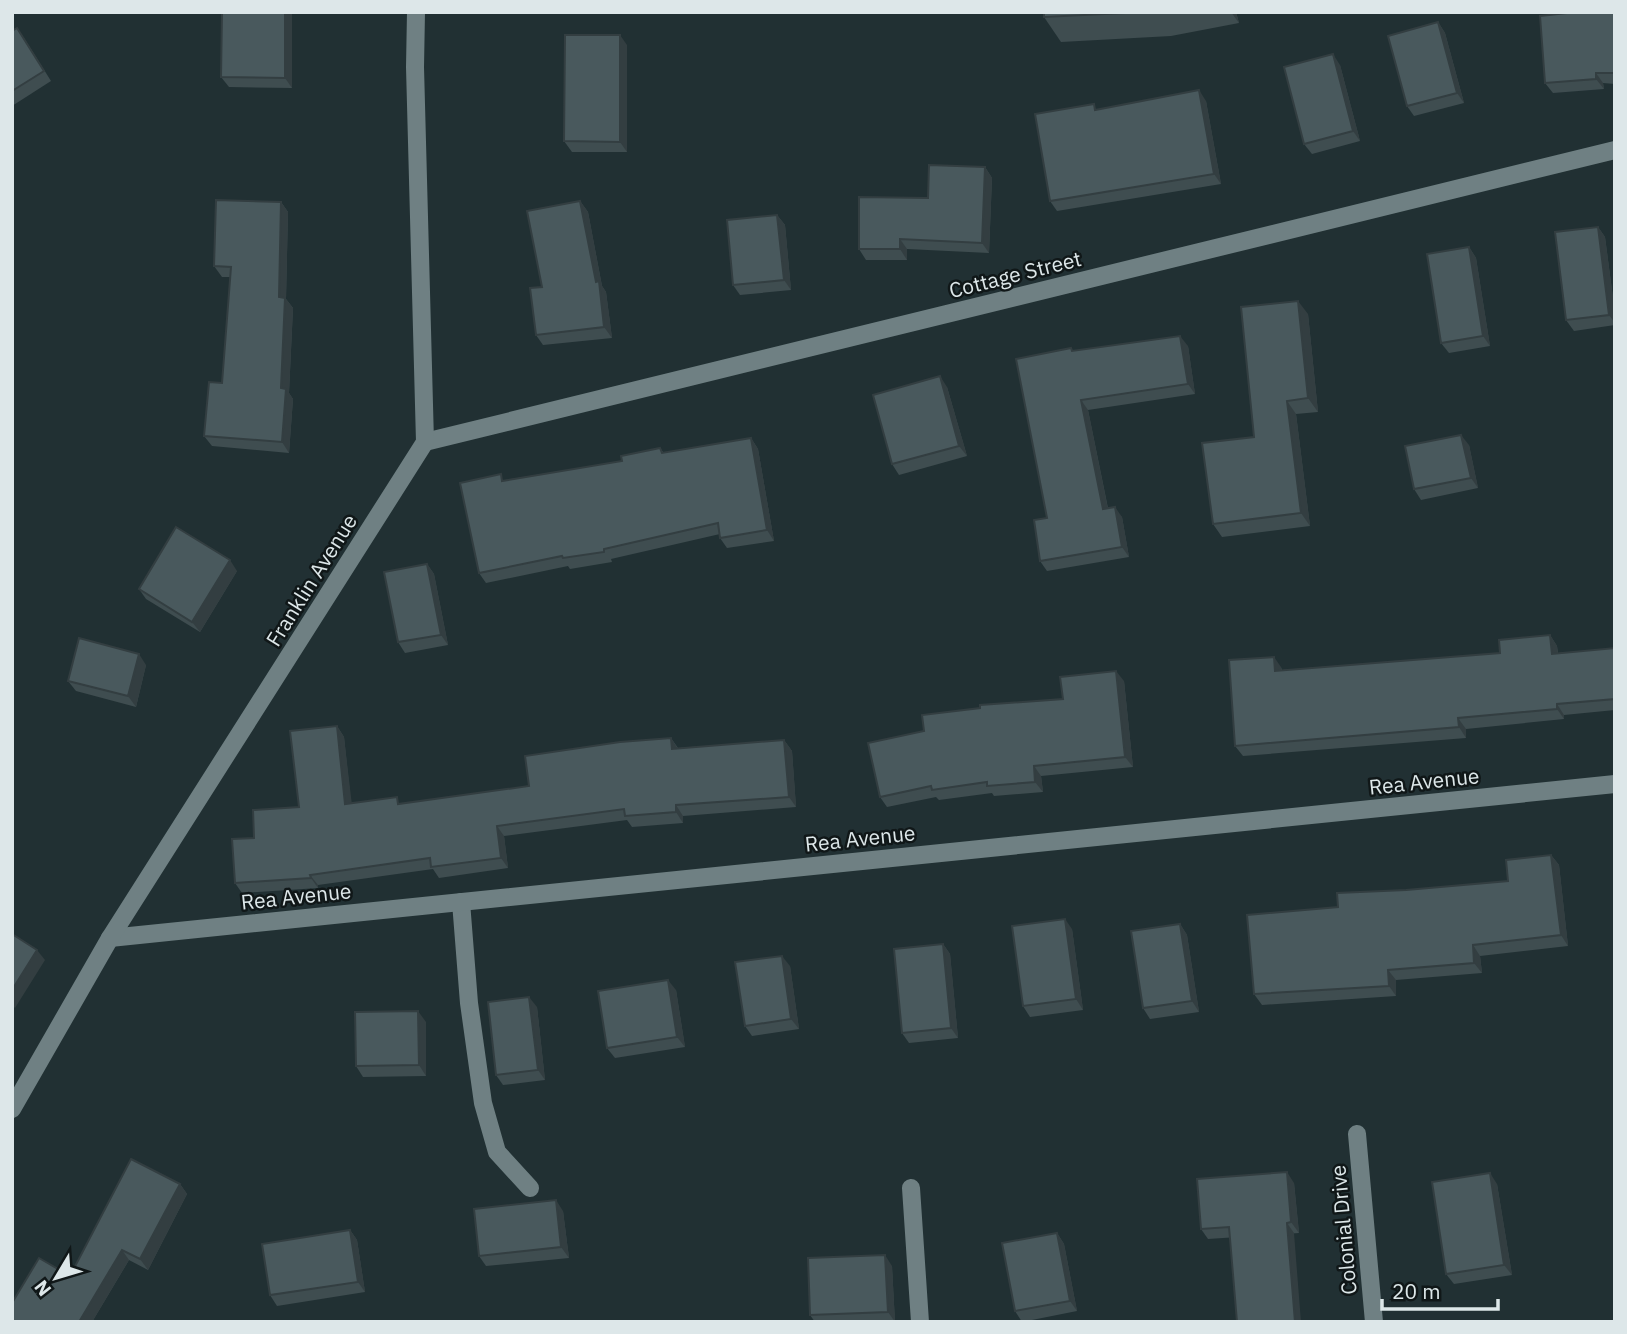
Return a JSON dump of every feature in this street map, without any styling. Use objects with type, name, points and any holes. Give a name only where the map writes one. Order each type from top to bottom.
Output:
[{"type":"street","points":[[416,12],[415,67],[425,442]]},
{"type":"street","name":"Cottage Street","points":[[425,442],[1615,150]]},
{"type":"street","name":"Franklin Avenue","points":[[12,1109],[110,938],[425,442]]},
{"type":"street","name":"Rea Avenue","points":[[110,938],[1615,784]]},
{"type":"street","points":[[461,902],[469,1003],[483,1103],[497,1152],[530,1188]]},
{"type":"street","name":"Colonial Drive","points":[[1357,1134],[1374,1322]]},
{"type":"street","points":[[911,1188],[920,1322]]},
{"type":"building","points":[[222,12],[285,12],[285,78],[221,77]]},
{"type":"building","points":[[1044,12],[1145,12],[1044,17]]},
{"type":"building","points":[[1615,12],[1615,73],[1596,73],[1596,79],[1545,83],[1540,16]]},
{"type":"building","points":[[1438,22],[1457,93],[1407,106],[1388,36]]},
{"type":"building","points":[[17,28],[44,71],[12,91],[12,31]]},
{"type":"building","points":[[565,35],[620,35],[620,142],[564,141]]},
{"type":"building","points":[[1333,54],[1353,131],[1304,144],[1284,67]]},
{"type":"building","points":[[1199,90],[1214,174],[1050,201],[1035,114],[1094,104],[1095,110]]},
{"type":"building","points":[[929,165],[985,167],[982,243],[900,239],[900,249],[859,249],[859,197],[928,198]]},
{"type":"building","points":[[216,200],[281,202],[279,297],[285,298],[281,388],[286,389],[282,442],[204,436],[209,382],[222,383],[231,267],[214,266]]},
{"type":"building","points":[[580,201],[596,282],[599,281],[604,327],[536,335],[530,288],[542,287],[527,211]]},
{"type":"building","points":[[777,215],[784,280],[733,285],[727,220]]},
{"type":"building","points":[[1598,227],[1609,315],[1566,320],[1555,232]]},
{"type":"building","points":[[1469,247],[1483,336],[1441,343],[1427,254]]},
{"type":"building","points":[[1298,301],[1308,398],[1287,401],[1301,513],[1213,524],[1202,443],[1254,437],[1241,307]]},
{"type":"building","points":[[1180,336],[1188,384],[1081,400],[1103,509],[1115,507],[1122,547],[1040,561],[1034,520],[1047,518],[1016,359],[1071,348],[1072,351]]},
{"type":"building","points":[[940,376],[959,446],[892,464],[873,395]]},
{"type":"building","points":[[1461,435],[1471,478],[1414,489],[1405,446]]},
{"type":"building","points":[[751,438],[767,530],[720,538],[718,523],[604,549],[604,552],[562,556],[479,573],[460,483],[501,474],[502,481],[622,461],[621,456],[660,448],[662,453]]},
{"type":"building","points":[[176,527],[230,560],[192,622],[139,589]]},
{"type":"building","points":[[427,564],[441,635],[398,642],[384,572]]},
{"type":"building","points":[[1550,635],[1552,654],[1615,648],[1615,699],[1557,704],[1557,709],[1458,718],[1459,727],[1235,746],[1229,660],[1274,657],[1275,671],[1500,653],[1499,640]]},
{"type":"building","points":[[79,638],[139,654],[128,696],[68,681]]},
{"type":"building","points":[[1116,671],[1125,757],[1034,766],[1035,782],[987,786],[987,782],[932,790],[931,786],[880,797],[868,743],[924,731],[922,715],[980,708],[980,705],[1063,699],[1060,677]]},
{"type":"building","points":[[337,726],[345,804],[397,797],[398,804],[529,786],[525,756],[620,742],[671,738],[672,749],[784,740],[789,797],[676,805],[676,812],[625,816],[624,809],[497,826],[501,858],[431,867],[430,858],[310,875],[311,878],[235,883],[232,839],[254,838],[253,810],[299,807],[290,731]]},
{"type":"building","points":[[1551,855],[1561,935],[1473,945],[1474,963],[1388,970],[1389,986],[1254,994],[1247,915],[1338,907],[1337,893],[1508,881],[1506,860]]},
{"type":"building","points":[[1065,919],[1076,999],[1023,1006],[1012,926]]},
{"type":"building","points":[[1180,924],[1192,1001],[1143,1008],[1131,931]]},
{"type":"building","points":[[12,934],[37,950],[12,990]]},
{"type":"building","points":[[943,944],[951,1028],[902,1033],[894,949]]},
{"type":"building","points":[[782,956],[791,1019],[745,1026],[735,962]]},
{"type":"building","points":[[668,980],[677,1037],[607,1048],[598,991]]},
{"type":"building","points":[[529,997],[538,1070],[496,1075],[488,1002]]},
{"type":"building","points":[[418,1011],[419,1065],[356,1066],[355,1012]]},
{"type":"building","points":[[131,1159],[180,1184],[140,1259],[122,1250],[79,1322],[12,1322],[12,1303],[39,1258],[70,1276]]},
{"type":"building","points":[[1287,1172],[1291,1222],[1287,1223],[1295,1322],[1237,1322],[1229,1227],[1201,1229],[1197,1179]]},
{"type":"building","points":[[1490,1173],[1504,1265],[1446,1274],[1432,1182]]},
{"type":"building","points":[[556,1200],[561,1247],[479,1256],[474,1209]]},
{"type":"building","points":[[350,1230],[358,1282],[270,1295],[262,1244]]},
{"type":"building","points":[[1057,1233],[1070,1301],[1015,1311],[1002,1243]]},
{"type":"building","points":[[885,1255],[888,1312],[810,1315],[808,1258]]}]
